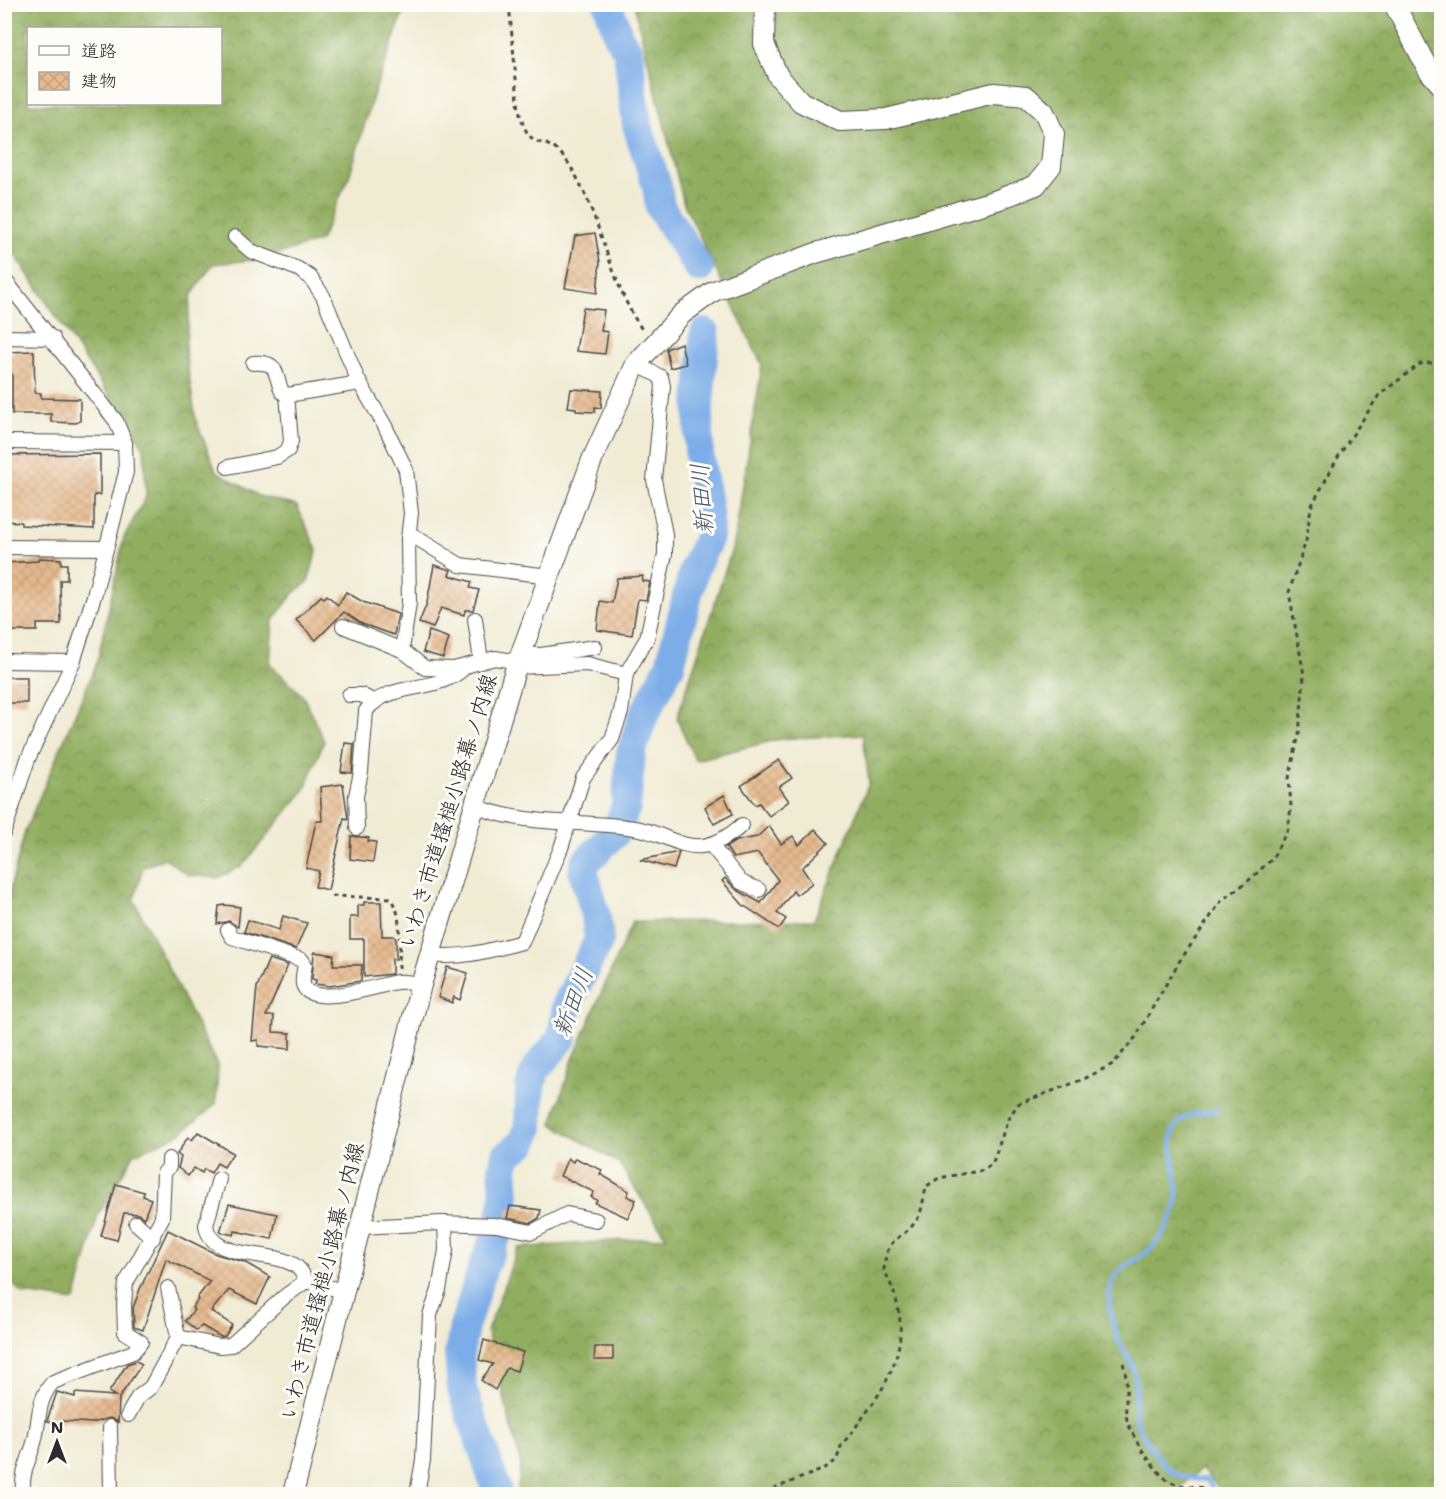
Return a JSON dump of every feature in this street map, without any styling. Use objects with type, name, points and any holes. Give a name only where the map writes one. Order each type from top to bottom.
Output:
[{"type":"street","name":"いわき市道搔槌小路幕ノ内線","points":[[293,1494],[421,985],[518,661],[592,460],[636,364],[682,314],[714,291],[816,253],[997,200],[1036,185],[1051,166],[1054,134],[1044,112],[1026,96],[994,93],[886,119],[840,121],[801,102],[778,76],[764,44],[765,4]]},
{"type":"street","points":[[1394,4],[1429,71],[1442,86]]},
{"type":"street","points":[[235,237],[251,250],[298,268],[309,277],[323,296],[360,383],[385,426],[406,470],[410,488],[409,611],[402,650]]},
{"type":"street","points":[[4,279],[53,338],[116,421],[125,443],[126,472],[85,631],[28,759],[4,832]]},
{"type":"street","points":[[4,337],[53,338]]},
{"type":"street","points":[[254,363],[266,362],[273,366],[282,392],[287,395],[360,383]]},
{"type":"street","points":[[430,955],[449,957],[470,955],[522,942],[569,824],[583,778],[612,739],[621,712],[627,674],[647,638],[665,554],[665,534],[654,480],[663,386],[661,377],[636,364]]},
{"type":"street","points":[[228,467],[277,457],[288,450],[291,441],[287,395]]},
{"type":"street","points":[[4,442],[125,443]]},
{"type":"street","points":[[409,533],[460,564],[549,576]]},
{"type":"street","points":[[4,547],[106,548]]},
{"type":"street","points":[[475,619],[481,661]]},
{"type":"street","points":[[343,626],[402,650],[425,668],[441,670],[465,667],[495,658],[587,664],[627,674]]},
{"type":"street","points":[[518,661],[595,647]]},
{"type":"street","points":[[4,661],[73,662]]},
{"type":"street","points":[[357,828],[356,796],[361,772],[366,711],[375,702],[397,692],[439,684],[457,675],[465,667]]},
{"type":"street","points":[[349,695],[360,695],[375,702]]},
{"type":"street","points":[[475,806],[498,815],[536,823],[619,826],[644,830],[689,846],[710,844],[730,835],[742,825]]},
{"type":"street","points":[[710,844],[741,882],[759,890]]},
{"type":"street","points":[[228,930],[232,937],[302,960],[305,964],[303,984],[306,989],[317,994],[348,996],[399,982],[421,985]]},
{"type":"street","points":[[23,1494],[24,1467],[34,1442],[40,1401],[47,1389],[53,1382],[133,1352],[141,1342],[125,1332],[126,1283],[132,1268],[153,1238],[162,1218],[164,1173],[169,1167],[169,1159]]},
{"type":"street","points":[[219,1179],[206,1225],[210,1237],[224,1248],[299,1268],[306,1281],[343,1291]]},
{"type":"street","points":[[360,1227],[444,1223],[501,1226],[538,1231],[567,1214],[596,1220]]},
{"type":"street","points":[[136,1223],[153,1238]]},
{"type":"street","points":[[417,1494],[423,1460],[430,1315],[442,1271],[447,1241],[444,1223]]},
{"type":"street","points":[[178,1337],[220,1346],[231,1345],[284,1296],[306,1281]]},
{"type":"street","points":[[128,1415],[138,1397],[151,1387],[157,1378],[178,1337],[168,1288]]},
{"type":"street","points":[[111,1427],[111,1494]]},
{"type":"path","points":[[509,4],[519,111],[523,126],[533,140],[554,147],[564,156],[573,170],[594,212],[635,320],[654,345]]},
{"type":"path","points":[[766,1494],[779,1485],[825,1468],[836,1460],[841,1446],[894,1366],[902,1339],[900,1311],[885,1270],[885,1263],[893,1240],[910,1229],[921,1213],[927,1186],[939,1178],[985,1170],[993,1161],[1008,1119],[1018,1104],[1084,1079],[1113,1064],[1134,1038],[1179,962],[1222,900],[1247,882],[1272,859],[1288,829],[1291,807],[1288,778],[1299,734],[1304,675],[1288,592],[1306,541],[1311,507],[1338,457],[1379,396],[1420,364],[1442,361]]},
{"type":"path","points":[[332,896],[390,898],[395,902],[398,911],[399,982]]},
{"type":"path","points":[[1123,1364],[1127,1377],[1128,1425],[1135,1438],[1161,1474],[1170,1481],[1203,1488],[1207,1494]]},
{"type":"green space","points":[[5,5],[406,5],[373,96],[349,177],[320,241],[264,259],[213,264],[191,296],[185,350],[196,421],[216,471],[259,496],[297,506],[317,550],[308,582],[293,594],[273,620],[270,664],[303,696],[324,741],[304,791],[242,866],[218,878],[188,875],[165,858],[143,867],[134,900],[218,1067],[216,1104],[180,1134],[134,1154],[98,1215],[75,1301],[24,1294],[5,1278],[5,908],[25,831],[97,663],[124,537],[146,497],[144,448],[5,240]]},
{"type":"green space","points":[[634,5],[1441,5],[1441,1494],[1225,1494],[1201,1469],[1173,1494],[517,1494],[521,1465],[487,1331],[518,1248],[666,1237],[619,1163],[552,1124],[573,1059],[632,922],[814,920],[869,783],[863,734],[780,739],[695,760],[677,718],[734,543],[762,365],[684,204]]},
{"type":"building","points":[[595,233],[600,262],[597,293],[565,288],[575,236]]},
{"type":"building","points":[[583,308],[604,310],[601,331],[608,332],[605,354],[576,351]]},
{"type":"building","points":[[681,343],[686,364],[670,368],[666,349]]},
{"type":"building","points":[[34,351],[35,393],[41,393],[41,398],[80,399],[80,421],[76,423],[51,422],[51,414],[12,414],[12,374],[7,374],[7,352]]},
{"type":"building","points":[[571,389],[602,391],[601,408],[595,407],[595,412],[576,411],[576,408],[568,407]]},
{"type":"building","points":[[100,454],[100,495],[94,495],[94,529],[21,525],[21,522],[4,521],[4,455]]},
{"type":"building","points":[[38,558],[61,559],[61,564],[67,564],[67,580],[60,580],[61,624],[37,624],[37,631],[4,631],[4,563],[38,561]]},
{"type":"building","points":[[434,565],[451,570],[449,575],[472,582],[470,588],[479,590],[473,610],[465,610],[464,615],[441,608],[433,628],[419,623],[427,603]]},
{"type":"building","points":[[643,576],[642,581],[650,582],[646,600],[638,599],[632,635],[597,630],[600,601],[612,603],[617,578]]},
{"type":"building","points":[[346,592],[363,602],[398,614],[394,635],[362,624],[344,612],[316,640],[296,620],[321,596],[324,598],[327,595],[338,605]]},
{"type":"building","points":[[429,631],[449,638],[443,658],[423,652]]},
{"type":"building","points":[[4,677],[27,677],[27,703],[4,703]]},
{"type":"building","points":[[345,743],[354,744],[352,773],[341,772]]},
{"type":"building","points":[[779,760],[792,778],[779,787],[789,801],[769,816],[759,803],[755,805],[741,786]]},
{"type":"building","points":[[343,784],[348,819],[344,818],[328,890],[315,887],[319,871],[306,868],[316,821],[322,821],[320,787]]},
{"type":"building","points":[[724,795],[733,814],[714,824],[705,807]]},
{"type":"building","points":[[769,826],[781,844],[793,836],[799,845],[815,829],[828,843],[802,868],[812,883],[796,895],[793,891],[777,913],[786,919],[779,929],[743,905],[722,881],[725,878],[737,890],[761,903],[778,880],[758,853],[733,858],[726,847],[736,841],[757,837]]},
{"type":"building","points":[[351,836],[369,838],[368,841],[376,842],[373,862],[350,859]]},
{"type":"building","points":[[679,852],[674,869],[640,860]]},
{"type":"building","points":[[364,902],[381,902],[382,936],[394,936],[396,939],[396,959],[392,959],[392,974],[364,977],[364,939],[350,939],[350,917],[358,917],[358,905],[364,905]]},
{"type":"building","points":[[219,906],[240,907],[238,927],[229,921],[217,924]]},
{"type":"building","points":[[283,916],[307,923],[296,949],[244,932],[248,920],[279,930]]},
{"type":"building","points":[[314,952],[334,955],[333,965],[362,965],[361,981],[330,986],[315,984],[316,980],[312,979]]},
{"type":"building","points":[[269,959],[288,965],[266,1016],[274,1016],[273,1032],[290,1033],[290,1049],[258,1046],[258,1040],[252,1041],[257,987]]},
{"type":"building","points":[[447,967],[468,973],[460,1000],[454,997],[452,1003],[438,997]]},
{"type":"building","points":[[198,1132],[233,1153],[224,1167],[217,1163],[211,1173],[204,1169],[202,1173],[194,1168],[188,1176],[178,1168],[181,1157],[177,1154],[188,1137],[192,1140]]},
{"type":"building","points":[[568,1158],[573,1162],[575,1158],[602,1170],[600,1174],[629,1191],[627,1196],[636,1200],[628,1218],[595,1203],[597,1200],[591,1197],[594,1192],[560,1176]]},
{"type":"building","points":[[116,1184],[144,1192],[143,1196],[151,1199],[144,1218],[138,1214],[124,1213],[117,1240],[101,1236]]},
{"type":"building","points":[[229,1204],[277,1214],[272,1239],[235,1231],[234,1235],[220,1232]]},
{"type":"building","points":[[510,1206],[541,1210],[539,1218],[531,1223],[507,1218]]},
{"type":"building","points":[[168,1230],[216,1254],[244,1262],[270,1277],[257,1304],[229,1290],[211,1311],[232,1325],[225,1336],[221,1337],[202,1326],[196,1330],[185,1321],[194,1310],[192,1308],[197,1298],[210,1281],[166,1259],[143,1330],[134,1327],[133,1308]]},
{"type":"building","points":[[484,1340],[523,1352],[517,1371],[507,1368],[495,1390],[481,1380],[493,1364],[479,1360]]},
{"type":"building","points":[[595,1347],[613,1347],[613,1360],[594,1360]]},
{"type":"building","points":[[136,1361],[142,1364],[119,1398],[118,1422],[110,1418],[92,1423],[63,1421],[62,1424],[47,1421],[57,1392],[75,1397],[75,1393],[115,1396],[109,1392],[127,1364]]},
{"type":"waterway","name":"新田川","points":[[608,4],[619,38],[628,51],[637,125],[657,186],[660,207],[699,268]]},
{"type":"waterway","name":"新田川","points":[[498,1494],[462,1389],[459,1354],[464,1327],[483,1267],[498,1232],[505,1196],[503,1169],[506,1156],[524,1142],[529,1127],[530,1087],[536,1069],[562,1038],[567,1004],[599,940],[596,916],[583,870],[585,863],[615,833],[626,807],[631,753],[643,717],[670,665],[694,569],[709,537],[709,518],[699,454],[699,404],[705,333]]},
{"type":"waterway","points":[[1216,1494],[1207,1480],[1184,1477],[1170,1470],[1144,1437],[1136,1419],[1135,1374],[1130,1359],[1115,1333],[1109,1295],[1112,1281],[1118,1272],[1151,1248],[1163,1233],[1172,1216],[1177,1195],[1172,1147],[1173,1133],[1179,1122],[1193,1114],[1217,1111]]}]
